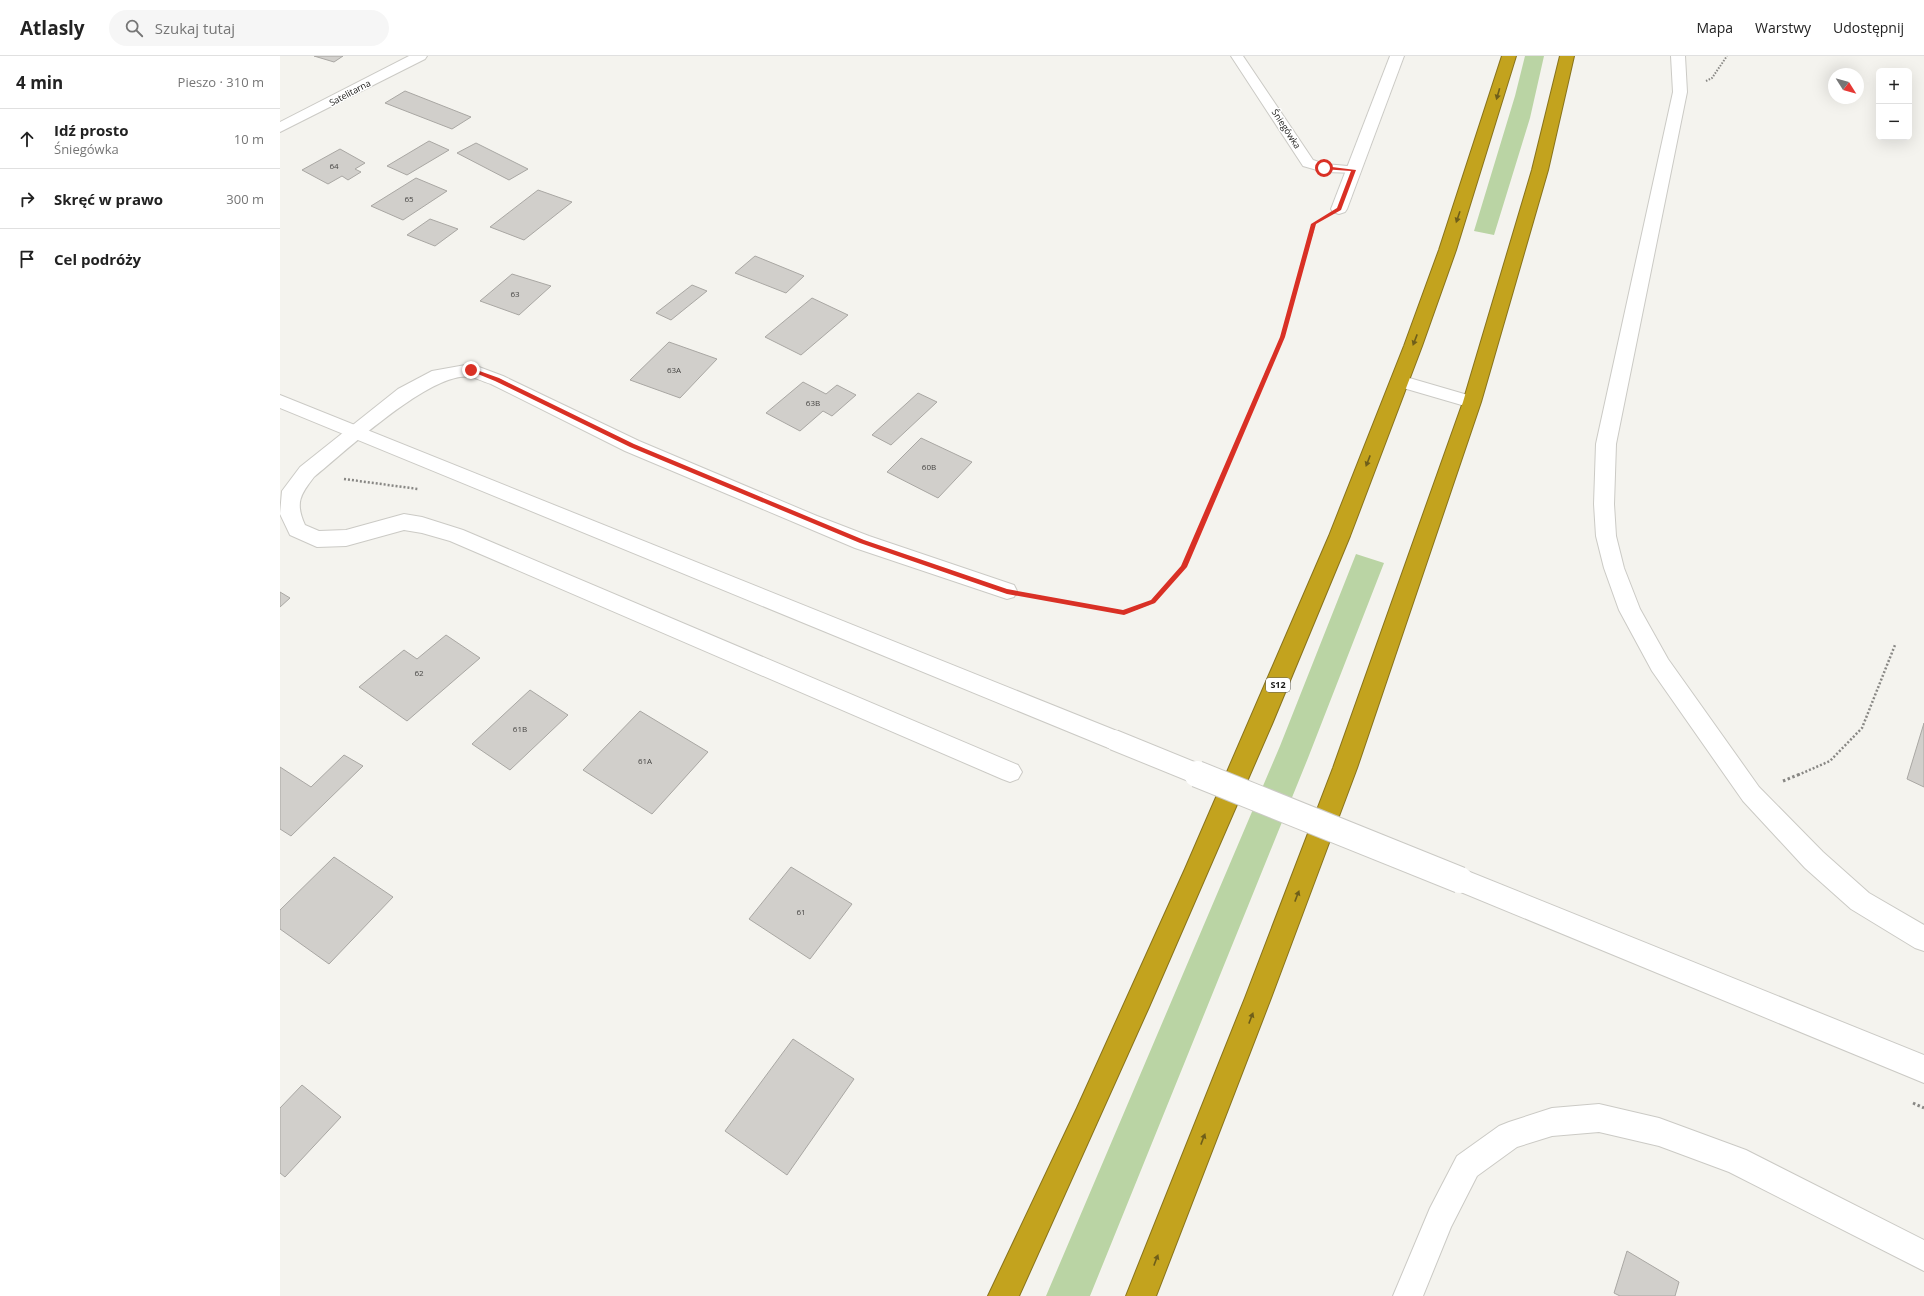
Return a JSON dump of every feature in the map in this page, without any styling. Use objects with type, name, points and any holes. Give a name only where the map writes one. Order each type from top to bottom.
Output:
[{"type":"highway","name":"S12","points":[[1003,1296],[1160,952],[1295,645],[1424,316],[1479,154],[1509,56]]},
{"type":"highway","points":[[1141,1296],[1258,998],[1346,768],[1472,402],[1540,170],[1567,56]]},
{"type":"street","name":"Satelitarna","points":[[280,128],[420,56]]},
{"type":"street","points":[[1339,209],[1397,56]]},
{"type":"street","points":[[1678,56],[1680,92],[1606,444],[1604,504],[1606,536],[1614,568],[1630,610],[1656,658],[1707,734],[1751,794],[1814,860],[1860,901],[1924,939]]},
{"type":"street","points":[[1007,591],[862,542],[810,521],[632,446],[497,380],[471,370],[438,376],[404,394],[307,472],[292,491],[284,513],[297,530],[317,539],[346,538],[404,522],[422,525],[456,535],[1010,772]]},
{"type":"street","points":[[280,401],[1924,1069]]},
{"type":"street","points":[[1408,1296],[1440,1218],[1467,1166],[1509,1136],[1552,1122],[1599,1118],[1659,1132],[1736,1160],[1924,1256]]},
{"type":"lane","name":"Śniegówka","points":[[1237,56],[1308,163],[1324,168],[1354,170]]},
{"type":"lane","points":[[1399,381],[1472,402]]},
{"type":"path","points":[[1007,591],[1124,613],[1153,602],[1184,567],[1282,337],[1314,224],[1339,209]]},
{"type":"path","points":[[1751,794],[1830,761],[1862,728],[1895,645]]},
{"type":"green space","points":[[1525,56],[1544,56],[1530,118],[1494,235],[1474,231],[1515,96]]},
{"type":"green space","points":[[1356,554],[1384,563],[1308,758],[1090,1296],[1046,1296],[1280,746]]},
{"type":"building","points":[[314,56],[343,56],[334,62]]},
{"type":"building","points":[[405,91],[471,117],[452,129],[385,103]]},
{"type":"building","points":[[429,141],[449,150],[407,175],[387,166]]},
{"type":"building","points":[[476,143],[528,169],[509,180],[457,153]]},
{"type":"building","points":[[340,149],[365,163],[355,169],[361,172],[348,180],[342,176],[328,184],[302,170]]},
{"type":"building","points":[[416,178],[447,191],[403,220],[371,206]]},
{"type":"building","points":[[538,190],[572,202],[524,240],[490,227]]},
{"type":"building","points":[[430,219],[458,229],[435,246],[407,235]]},
{"type":"building","points":[[755,256],[804,276],[786,293],[735,273]]},
{"type":"building","points":[[512,274],[551,286],[519,315],[480,301]]},
{"type":"building","points":[[692,285],[707,291],[671,320],[656,313]]},
{"type":"building","points":[[812,298],[848,315],[801,355],[765,337]]},
{"type":"building","points":[[669,342],[717,359],[680,398],[630,380]]},
{"type":"building","points":[[803,382],[826,394],[837,385],[856,395],[832,416],[823,411],[800,431],[766,413]]},
{"type":"building","points":[[918,393],[937,402],[891,445],[872,435]]},
{"type":"building","points":[[921,438],[972,462],[938,498],[887,472]]},
{"type":"building","points":[[280,592],[290,598],[280,607]]},
{"type":"building","points":[[446,635],[480,658],[407,721],[359,687],[404,650],[417,659]]},
{"type":"building","points":[[530,690],[568,715],[510,770],[472,744]]},
{"type":"building","points":[[640,711],[708,752],[652,814],[583,770]]},
{"type":"building","points":[[1924,723],[1924,787],[1907,779]]},
{"type":"building","points":[[344,755],[363,766],[291,836],[280,829],[280,767],[311,787]]},
{"type":"building","points":[[334,857],[393,897],[329,964],[280,929],[280,910]]},
{"type":"building","points":[[791,867],[852,904],[810,959],[749,919]]},
{"type":"building","points":[[793,1039],[854,1079],[787,1175],[725,1131]]},
{"type":"building","points":[[302,1085],[341,1117],[285,1177],[280,1173],[280,1108]]},
{"type":"building","points":[[1627,1251],[1679,1282],[1675,1296],[1620,1296],[1614,1293]]},
{"type":"route","points":[[471,370],[497,380],[632,446],[862,542],[1007,591],[1124,613],[1153,602],[1184,567],[1228,467],[1282,337],[1314,224],[1339,209],[1354,170],[1324,168]]}]
